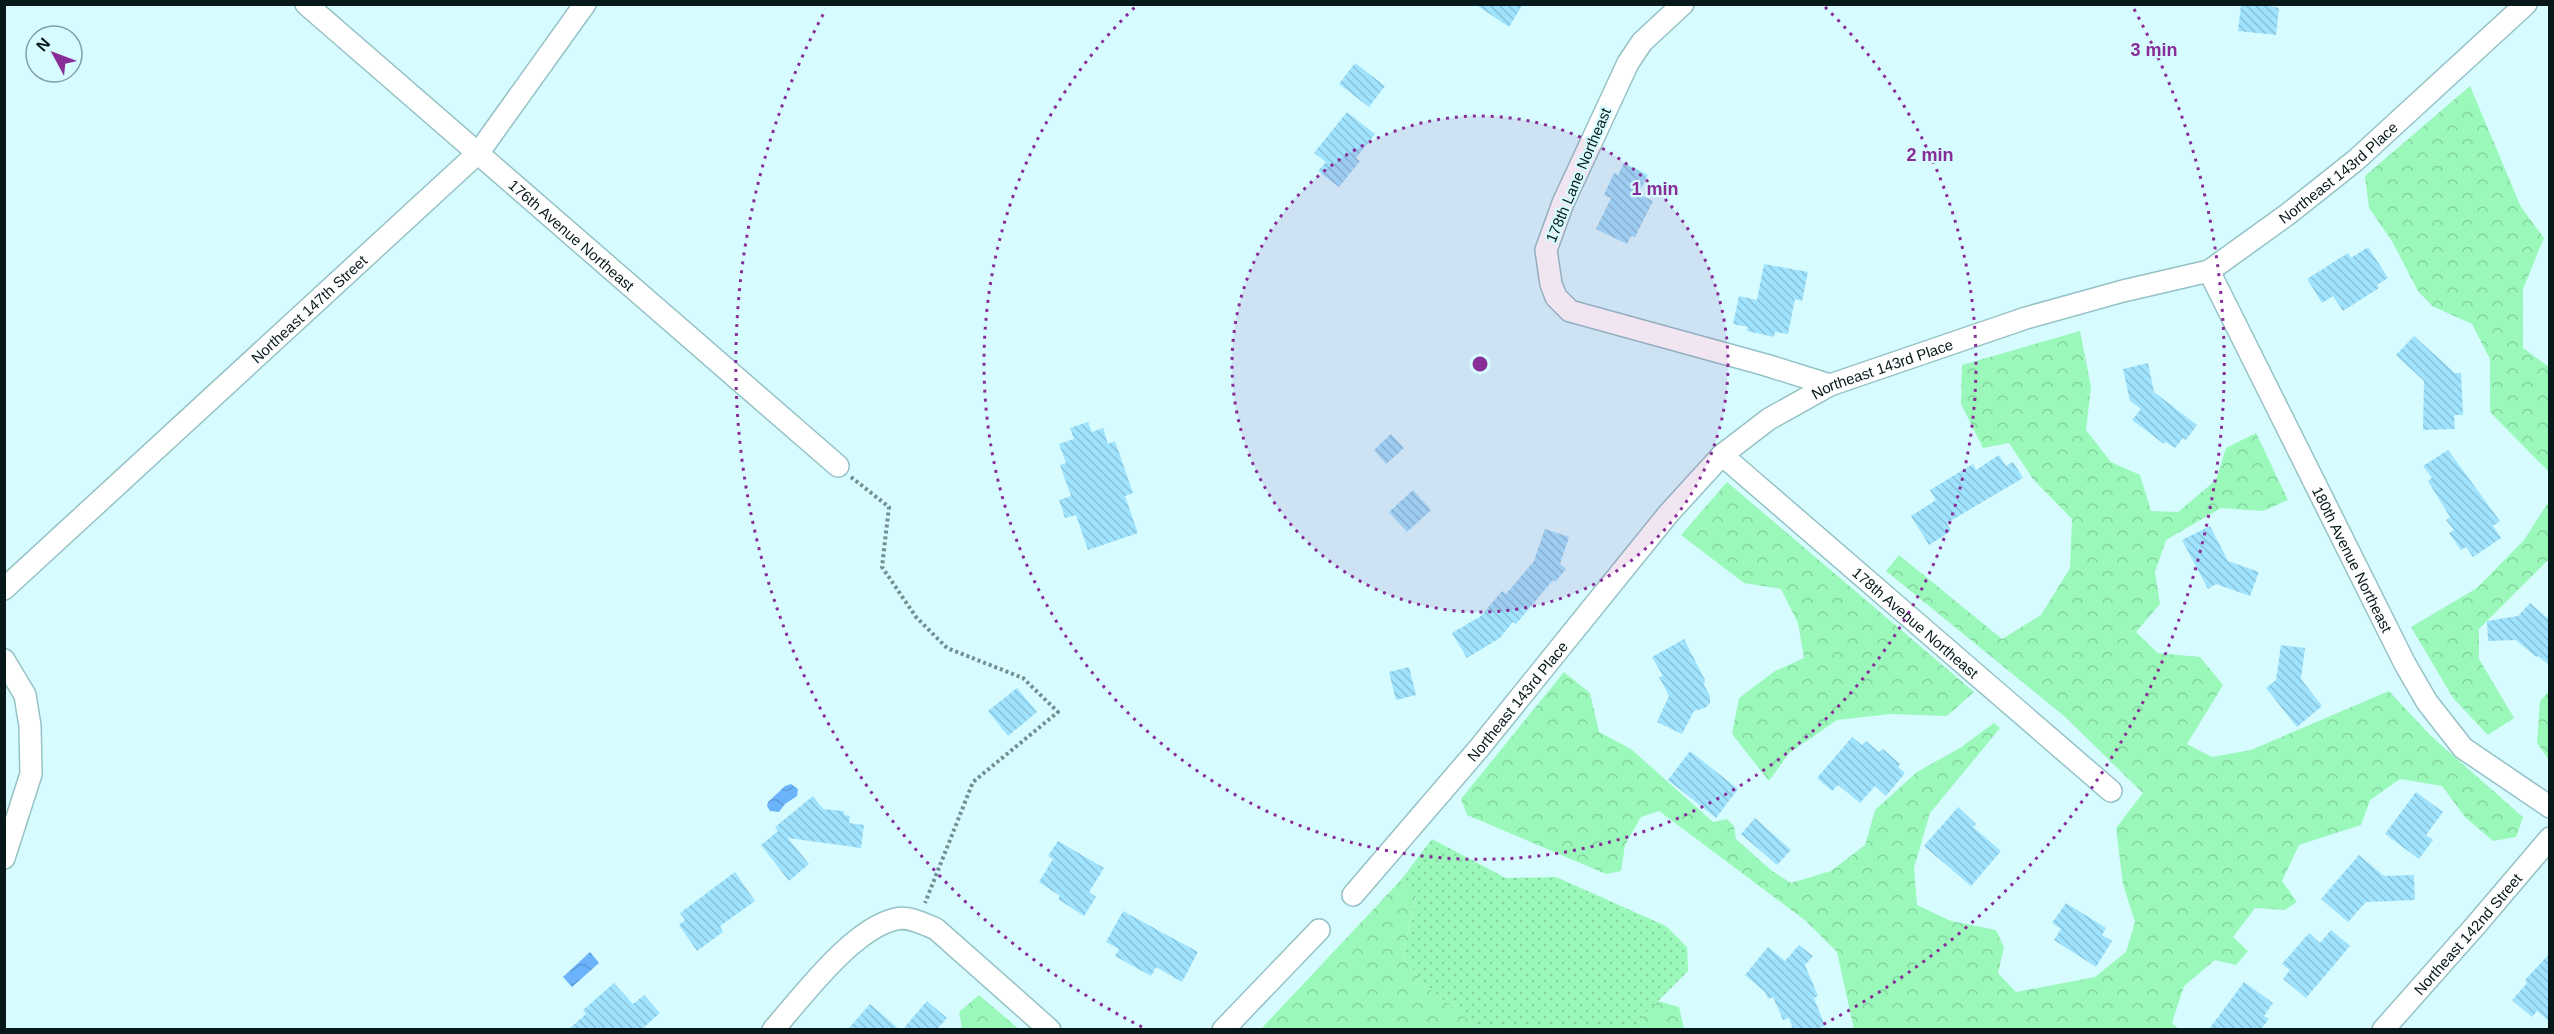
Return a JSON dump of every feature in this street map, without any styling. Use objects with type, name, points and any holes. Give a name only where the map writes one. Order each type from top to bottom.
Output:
[{"type":"street","name":"176th Avenue Northeast","points":[[306,4],[838,466]]},
{"type":"street","name":"Northeast 147th Street","points":[[4,589],[479,152],[585,4]]},
{"type":"street","name":"178th Lane Northeast","points":[[1683,4],[1642,42],[1628,63],[1563,203],[1546,250],[1551,284],[1556,297],[1570,311],[1830,385]]},
{"type":"street","name":"Northeast 143rd Place","points":[[1353,895],[1480,747],[1669,513],[1722,456],[1769,419],[1830,385],[2026,318],[2123,291],[2209,271],[2288,214],[2356,160],[2526,4]]},
{"type":"street","name":"180th Avenue Northeast","points":[[2209,271],[2405,664],[2427,702],[2463,748],[2550,807]]},
{"type":"street","name":"178th Avenue Northeast","points":[[1722,456],[2111,791]]},
{"type":"street","points":[[4,660],[25,695],[30,726],[31,774],[4,858]]},
{"type":"street","name":"Northeast 142nd Street","points":[[2383,1029],[2550,838]]},
{"type":"street","points":[[773,1029],[850,945],[897,918],[919,921],[936,929],[1050,1029]]},
{"type":"street","points":[[1223,1029],[1319,930]]},
{"type":"path","points":[[838,466],[889,507],[882,567],[916,617],[947,648],[1023,678],[1058,712],[973,782],[919,921]]},
{"type":"green space","points":[[2470,86],[2521,207],[2544,238],[2523,289],[2523,348],[2549,367],[2549,472],[2490,412],[2490,359],[2472,324],[2432,306],[2418,291],[2392,241],[2369,208],[2365,176]]},
{"type":"green space","points":[[2080,331],[2091,387],[2086,430],[2111,462],[2140,475],[2151,511],[2178,512],[2216,480],[2226,448],[2256,433],[2288,500],[2263,511],[2221,508],[2166,540],[2155,572],[2160,604],[2136,632],[2158,653],[2200,657],[2223,685],[2187,744],[2212,757],[2251,750],[2389,691],[2431,736],[2523,817],[2516,837],[2493,841],[2465,817],[2442,786],[2400,779],[2370,800],[2361,825],[2299,845],[2282,881],[2297,902],[2285,910],[2255,908],[2233,937],[2248,951],[2236,965],[2215,960],[2184,986],[2172,1023],[2179,1029],[1854,1030],[1837,952],[1806,921],[1659,811],[1641,817],[1625,845],[1621,871],[1606,874],[1467,815],[1461,799],[1564,672],[1590,693],[1599,732],[1631,749],[1713,822],[1727,819],[1734,826],[1736,839],[1772,871],[1791,883],[1831,871],[1865,845],[1875,810],[1917,772],[1960,748],[1994,723],[2000,728],[1930,813],[1914,868],[1917,905],[1951,921],[1996,930],[2004,947],[1998,973],[2016,992],[2095,977],[2126,952],[2135,922],[2123,884],[2116,828],[2143,793],[2064,716],[1886,571],[1899,555],[2002,639],[2041,615],[2070,568],[2072,519],[2033,479],[2009,443],[1983,448],[1961,404],[1962,365]]},
{"type":"green space","points":[[1727,482],[1974,692],[1947,716],[1891,714],[1837,720],[1789,753],[1769,781],[1732,734],[1739,698],[1775,671],[1804,658],[1798,623],[1781,589],[1744,583],[1681,535]]},
{"type":"green space","points":[[2549,501],[2549,559],[2479,629],[2479,659],[2514,718],[2488,735],[2453,698],[2411,627],[2477,588],[2524,540]]},
{"type":"green space","points":[[2549,691],[2549,760],[2537,743],[2540,701]]},
{"type":"green space","points":[[1432,839],[1506,878],[1556,877],[1666,926],[1687,947],[1688,971],[1639,1020],[1641,1029],[1479,1029],[1425,985],[1403,956],[1416,897],[1400,881]]},
{"type":"green space","points":[[1400,881],[1416,896],[1403,956],[1425,985],[1479,1029],[1261,1029]]},
{"type":"green space","points":[[979,995],[1019,1029],[962,1029],[959,1012]]},
{"type":"green space","points":[[1658,1001],[1679,1007],[1684,1029],[1641,1029],[1639,1020]]},
{"type":"water","points":[[791,784],[798,789],[797,796],[785,804],[779,812],[770,811],[767,806],[768,802],[785,786]]},
{"type":"water","points":[[590,952],[599,963],[572,987],[563,977]]},
{"type":"building","points":[[1475,4],[1523,4],[1509,27]]},
{"type":"building","points":[[2241,4],[2261,4],[2279,8],[2276,35],[2238,31]]},
{"type":"building","points":[[1355,63],[1385,86],[1369,107],[1339,84]]},
{"type":"building","points":[[1347,112],[1375,134],[1356,158],[1360,161],[1339,187],[1318,171],[1326,162],[1314,153]]},
{"type":"building","points":[[1624,163],[1648,175],[1638,194],[1653,201],[1635,237],[1631,236],[1627,244],[1596,229],[1611,198],[1604,195],[1614,173],[1618,175]]},
{"type":"building","points":[[2368,247],[2388,278],[2377,285],[2379,288],[2343,311],[2333,296],[2322,303],[2307,279],[2348,253],[2351,258]]},
{"type":"building","points":[[1764,264],[1808,272],[1802,301],[1795,299],[1788,334],[1775,332],[1774,337],[1747,331],[1748,327],[1733,324],[1739,296],[1757,300]]},
{"type":"building","points":[[2414,336],[2455,373],[2461,373],[2463,415],[2454,415],[2455,429],[2423,430],[2424,381],[2396,355]]},
{"type":"building","points":[[2148,363],[2154,392],[2197,425],[2186,440],[2183,438],[2175,448],[2166,442],[2164,444],[2132,420],[2141,409],[2130,401],[2123,369]]},
{"type":"building","points":[[1088,422],[1092,432],[1103,428],[1108,444],[1115,441],[1133,493],[1125,496],[1138,533],[1088,550],[1076,515],[1065,518],[1059,500],[1071,496],[1060,465],[1066,463],[1059,444],[1074,439],[1070,428]]},
{"type":"building","points":[[1391,434],[1404,448],[1386,464],[1374,450]]},
{"type":"building","points":[[2448,450],[2500,521],[2493,526],[2501,538],[2473,557],[2466,547],[2461,550],[2449,533],[2454,530],[2446,520],[2450,517],[2428,481],[2432,478],[2423,466]]},
{"type":"building","points":[[1999,455],[2006,466],[2013,462],[2023,478],[1947,523],[1951,531],[1929,545],[1911,516],[1936,500],[1930,490],[1973,464],[1976,470]]},
{"type":"building","points":[[1413,490],[1431,510],[1407,532],[1389,512]]},
{"type":"building","points":[[2210,526],[2228,561],[2259,572],[2250,596],[2216,584],[2208,589],[2182,540]]},
{"type":"building","points":[[1545,529],[1569,537],[1560,564],[1566,569],[1555,582],[1553,580],[1516,624],[1513,622],[1500,638],[1467,658],[1452,633],[1481,616],[1502,591],[1506,594],[1534,561]]},
{"type":"building","points":[[2530,603],[2550,620],[2550,666],[2516,640],[2488,641],[2487,621],[2518,616]]},
{"type":"building","points":[[1684,639],[1705,680],[1704,685],[1710,696],[1710,703],[1705,708],[1694,711],[1682,734],[1657,722],[1669,696],[1659,677],[1663,676],[1652,657]]},
{"type":"building","points":[[2281,645],[2305,648],[2301,679],[2322,706],[2297,727],[2266,688],[2276,680]]},
{"type":"building","points":[[1409,667],[1416,695],[1396,700],[1389,672]]},
{"type":"building","points":[[1017,688],[1037,712],[1008,736],[988,711]]},
{"type":"building","points":[[1852,737],[1862,745],[1866,741],[1879,752],[1883,749],[1900,764],[1898,767],[1905,773],[1886,796],[1875,786],[1860,803],[1838,785],[1832,791],[1817,778]]},
{"type":"building","points":[[1690,751],[1738,789],[1716,818],[1668,780]]},
{"type":"building","points":[[2416,792],[2443,812],[2426,835],[2433,840],[2419,859],[2385,834]]},
{"type":"building","points":[[813,796],[823,809],[844,811],[844,815],[850,816],[849,823],[864,825],[861,848],[788,838],[809,864],[789,881],[761,845],[778,831],[775,827]]},
{"type":"building","points":[[1958,807],[1976,824],[1973,827],[2001,851],[1971,886],[1924,846]]},
{"type":"building","points":[[1755,818],[1791,850],[1777,865],[1741,834]]},
{"type":"building","points":[[1058,841],[1104,868],[1089,892],[1096,897],[1084,916],[1058,899],[1060,896],[1039,882],[1053,859],[1048,856]]},
{"type":"building","points":[[2359,855],[2384,876],[2414,875],[2415,900],[2366,902],[2348,922],[2321,899]]},
{"type":"building","points":[[735,872],[755,901],[720,926],[723,932],[697,951],[679,925],[685,920],[680,913]]},
{"type":"building","points":[[2066,903],[2106,928],[2102,935],[2112,941],[2096,967],[2054,940],[2061,929],[2052,923]]},
{"type":"building","points":[[1123,911],[1198,952],[1182,982],[1156,967],[1151,976],[1115,956],[1119,949],[1106,942]]},
{"type":"building","points":[[2331,930],[2350,946],[2306,998],[2283,979],[2290,970],[2282,964],[2309,933],[2320,943]]},
{"type":"building","points":[[1799,945],[1813,956],[1805,965],[1818,996],[1814,998],[1825,1026],[1816,1029],[1793,1029],[1789,1018],[1783,1020],[1773,997],[1768,999],[1765,992],[1745,975],[1768,947],[1785,961]]},
{"type":"building","points":[[2550,953],[2550,1022],[2537,1011],[2532,1017],[2512,1000],[2527,983],[2525,980]]},
{"type":"building","points":[[2244,982],[2273,1003],[2264,1016],[2269,1019],[2261,1029],[2209,1029]]},
{"type":"building","points":[[614,983],[633,1004],[644,995],[660,1013],[642,1029],[569,1029],[586,1014],[583,1010]]},
{"type":"building","points":[[927,1001],[947,1018],[937,1029],[903,1029]]},
{"type":"building","points":[[870,1004],[899,1029],[848,1029]]}]
